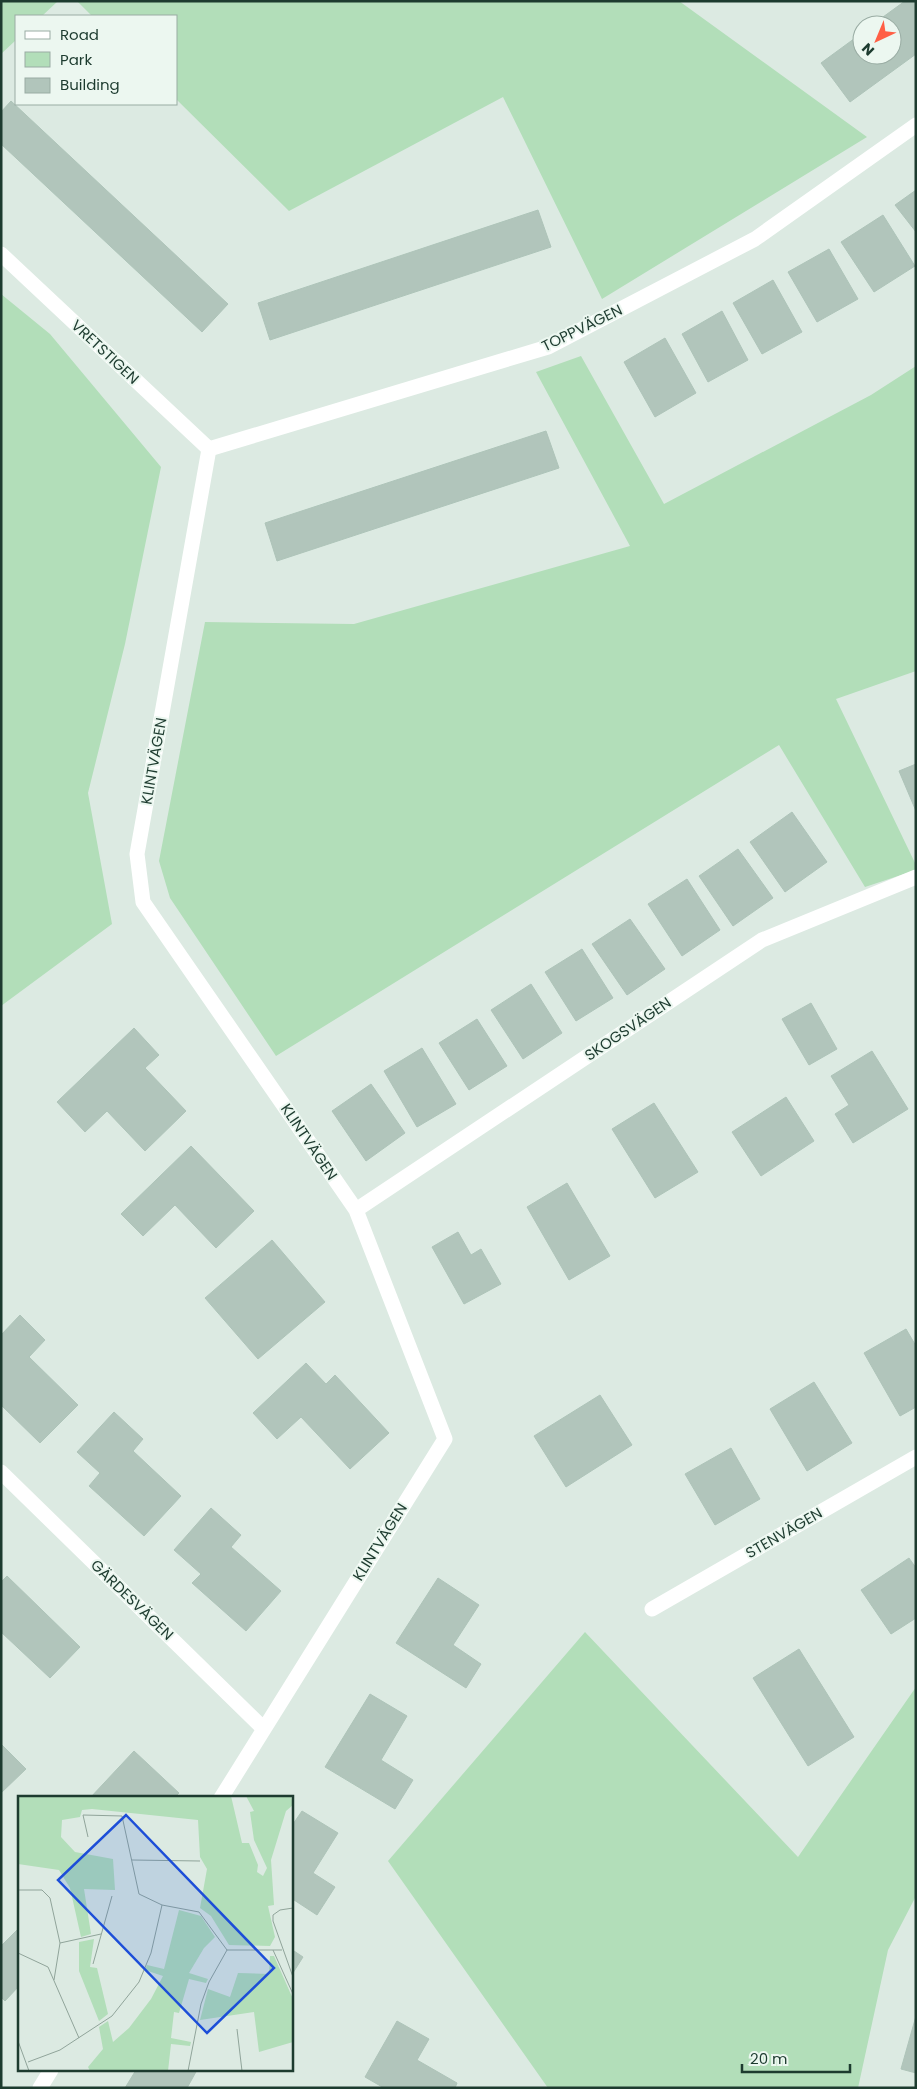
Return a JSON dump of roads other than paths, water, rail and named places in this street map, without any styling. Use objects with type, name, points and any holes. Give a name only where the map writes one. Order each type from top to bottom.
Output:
[{"type":"street","name":"TOPPVÄGEN","points":[[209,449],[548,347],[755,240],[916,125]]},
{"type":"street","name":"VRETSTIGEN","points":[[1,254],[209,449]]},
{"type":"street","name":"KLINTVÄGEN","points":[[209,449],[137,854],[143,902],[356,1210],[445,1439],[221,1796]]},
{"type":"street","name":"SKOGSVÄGEN","points":[[356,1210],[762,940],[916,877]]},
{"type":"street","name":"STENVÄGEN","points":[[652,1609],[916,1457]]},
{"type":"street","name":"GÄRDESVÄGEN","points":[[1,1472],[264,1729]]},
{"type":"street","points":[[40,2088],[49,2072]]}]
